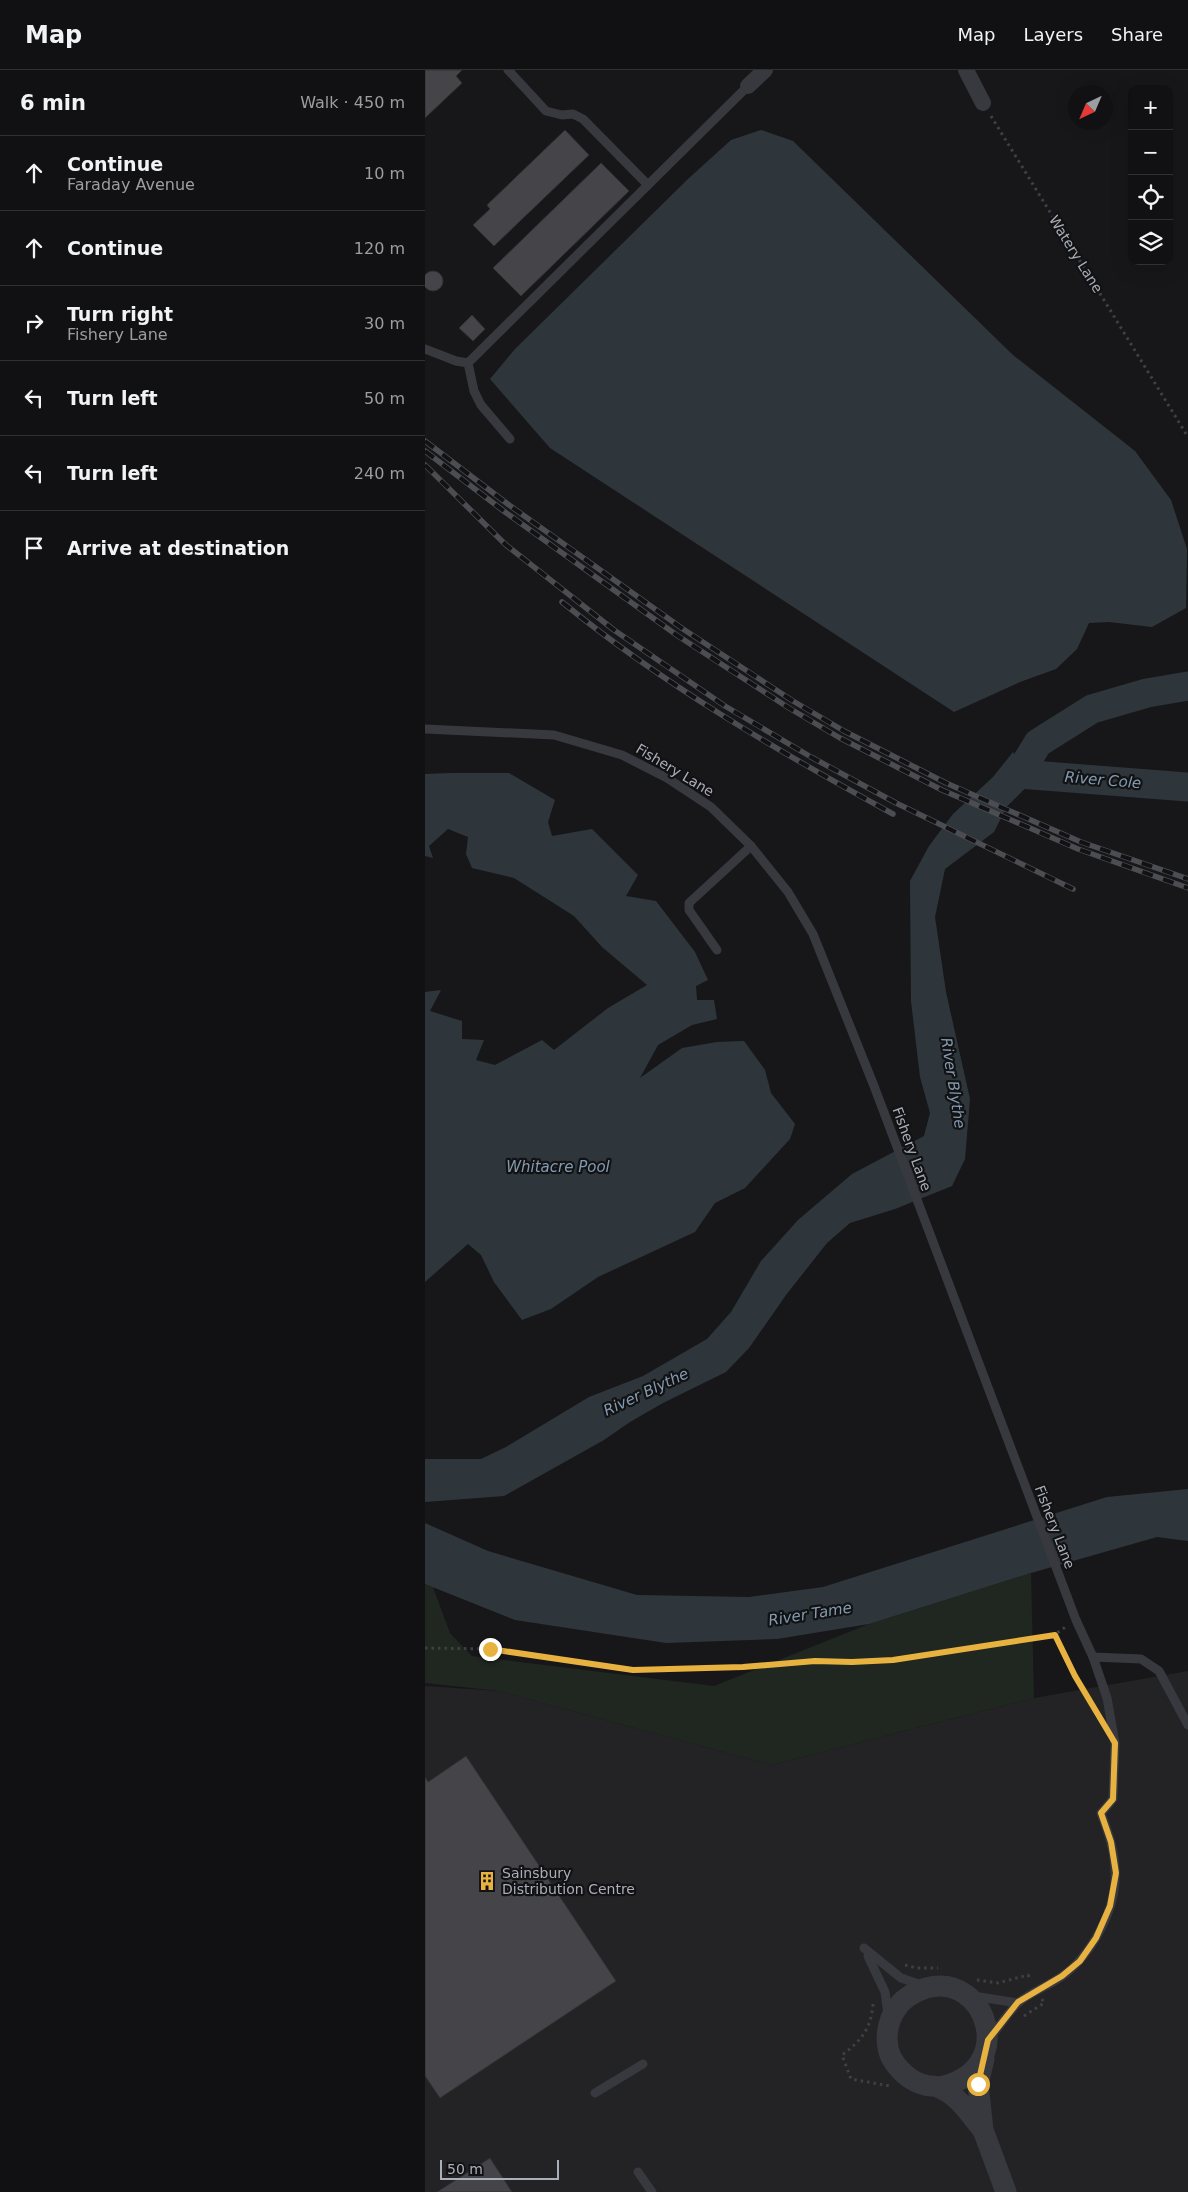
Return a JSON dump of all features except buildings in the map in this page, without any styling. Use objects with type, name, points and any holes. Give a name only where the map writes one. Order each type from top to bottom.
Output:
[{"type":"street","points":[[749,86],[765,70]]},
{"type":"street","points":[[966,70],[983,103]]},
{"type":"street","points":[[986,2047],[978,2067],[967,2077],[954,2084],[939,2087],[925,2085],[912,2080],[901,2070],[891,2056],[887,2034],[890,2021],[896,2009],[905,1998],[917,1991],[931,1987],[955,1989],[965,1995],[983,2014],[987,2027],[986,2047],[978,2084],[983,2130],[1006,2192]]},
{"type":"street","points":[[939,2087],[960,2101],[983,2130]]},
{"type":"lane","points":[[508,70],[546,111],[562,115],[573,114],[583,119],[648,185]]},
{"type":"lane","points":[[468,363],[749,86]]},
{"type":"lane","points":[[425,349],[456,361],[468,363]]},
{"type":"lane","points":[[468,363],[474,391],[481,405],[510,439]]},
{"type":"lane","name":"Fishery Lane","points":[[425,729],[554,735],[622,754],[667,778],[711,807],[751,846],[789,892],[813,934],[874,1086],[1072,1609],[1093,1657],[1107,1698],[1115,1743],[1113,1799],[1101,1813],[1111,1842],[1116,1873],[1110,1906],[1096,1938],[1080,1961],[1062,1976],[1018,2002]]},
{"type":"lane","points":[[717,950],[689,910],[689,903],[751,846]]},
{"type":"lane","points":[[1093,1657],[1141,1659],[1159,1671],[1188,1725]]},
{"type":"lane","points":[[890,2021],[885,1992],[874,1965],[864,1948],[901,1978],[931,1987]]},
{"type":"lane","points":[[965,1995],[1018,2002],[986,2047]]},
{"type":"lane","points":[[595,2093],[643,2064]]},
{"type":"lane","points":[[639,2172],[652,2192]]},
{"type":"path","name":"Watery Lane","points":[[983,103],[1188,437]]},
{"type":"path","points":[[425,1648],[490,1649],[643,1670],[743,1667],[815,1661],[893,1660],[1055,1635],[1097,1712]]},
{"type":"path","points":[[872,1996],[873,2006],[867,2029],[859,2042],[842,2055],[851,2080],[888,2085],[895,2089]]},
{"type":"path","points":[[1021,2018],[1044,2003]]},
{"type":"shaded area","points":[[1031,1573],[1034,1698],[771,1765],[499,1691],[425,1683],[425,1584],[433,1587],[450,1633],[472,1656],[714,1686],[869,1624]]},
{"type":"shaded area","points":[[1188,1671],[1188,2192],[425,2192],[425,1686],[499,1691],[771,1765],[1034,1698]]},
{"type":"water","points":[[761,130],[793,141],[1013,355],[1135,451],[1171,500],[1187,549],[1186,608],[1152,627],[1109,622],[1089,623],[1077,649],[1056,669],[1020,682],[954,712],[550,448],[490,379],[515,349],[689,178],[731,140]]},
{"type":"water","points":[[1013,752],[1035,781],[1011,798],[994,832],[945,869],[935,917],[946,992],[970,1099],[965,1159],[952,1186],[895,1209],[850,1223],[827,1243],[786,1295],[749,1348],[726,1372],[663,1403],[604,1440],[504,1496],[425,1502],[425,1459],[481,1459],[506,1447],[589,1397],[643,1376],[707,1339],[731,1312],[761,1261],[798,1220],[852,1174],[924,1136],[930,1113],[920,1077],[911,1001],[910,881],[929,846],[953,814],[993,777]]},
{"type":"water","name":"Whitacre Pool","points":[[509,773],[555,800],[548,822],[552,836],[592,829],[638,875],[626,896],[656,901],[695,952],[708,980],[696,986],[697,1000],[714,1000],[717,1019],[692,1025],[658,1045],[640,1078],[682,1048],[717,1042],[744,1041],[765,1070],[771,1093],[795,1124],[790,1139],[745,1188],[715,1203],[695,1232],[598,1277],[551,1309],[522,1320],[494,1282],[481,1255],[468,1244],[425,1282],[425,992],[441,990],[430,1011],[462,1021],[462,1039],[484,1040],[476,1060],[495,1065],[542,1040],[554,1050],[608,1008],[647,985],[602,947],[574,916],[514,878],[472,868],[466,854],[468,837],[448,829],[429,846],[433,858],[425,856],[425,774]]},
{"type":"water","name":"River Tame","points":[[1188,1489],[1188,1541],[1157,1537],[1031,1573],[869,1624],[777,1639],[666,1643],[515,1620],[425,1584],[425,1523],[488,1551],[637,1595],[749,1597],[823,1587],[1107,1497]]},
{"type":"waterway","name":"River Blythe","points":[[999,794],[1019,774],[1038,743],[1092,709],[1147,693],[1188,686]]},
{"type":"waterway","name":"River Cole","points":[[1019,774],[1188,787]]},
{"type":"railway","points":[[425,441],[509,505],[683,629],[793,701],[844,731],[946,783],[1081,842],[1188,879]]},
{"type":"railway","points":[[425,451],[505,512],[678,636],[789,708],[840,738],[942,790],[1078,849],[1188,888]]},
{"type":"railway","points":[[425,465],[506,545],[614,630],[725,706],[811,757],[896,803],[1073,889]]},
{"type":"railway","points":[[562,602],[641,661],[723,716],[893,814]]},
{"type":"place","name":"Sainsbury Distribution Centre","points":[[487,1881]]},
{"type":"route","points":[[490,1649],[633,1670],[743,1667],[815,1661],[893,1660],[1055,1635],[1075,1676],[1115,1743],[1113,1799],[1101,1813],[1111,1842],[1116,1873],[1110,1906],[1096,1938],[1080,1961],[1062,1976],[1018,2002],[988,2040],[978,2084]]}]
